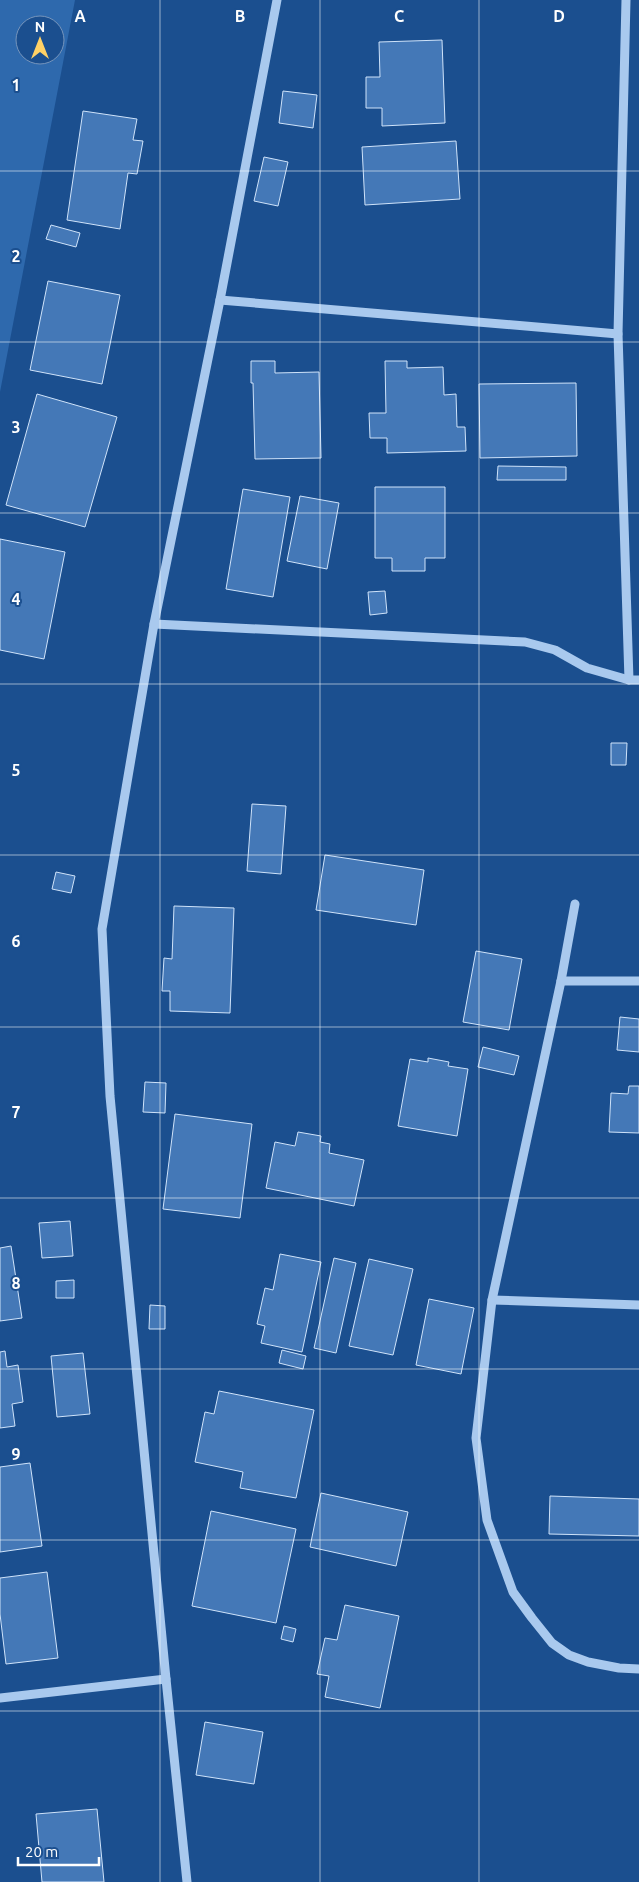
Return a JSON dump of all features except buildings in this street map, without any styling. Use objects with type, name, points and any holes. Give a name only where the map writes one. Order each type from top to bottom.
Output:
[{"type":"street","points":[[187,1882],[110,1096],[102,929],[154,624],[220,300],[277,0]]},
{"type":"street","points":[[626,0],[618,334],[629,680]]},
{"type":"street","points":[[220,300],[618,334]]},
{"type":"street","points":[[154,624],[525,642],[555,650],[587,668],[629,680],[639,680]]},
{"type":"street","points":[[575,904],[561,981],[492,1300],[476,1438],[487,1520],[513,1592],[552,1643],[569,1655],[588,1662],[619,1668],[639,1669]]},
{"type":"street","points":[[561,981],[639,981]]},
{"type":"street","points":[[492,1300],[639,1305]]},
{"type":"street","points":[[0,1698],[166,1679]]},
{"type":"shaded area","points":[[0,0],[75,0],[65,52],[65,15],[15,15],[15,65],[63,65],[0,392]]}]
